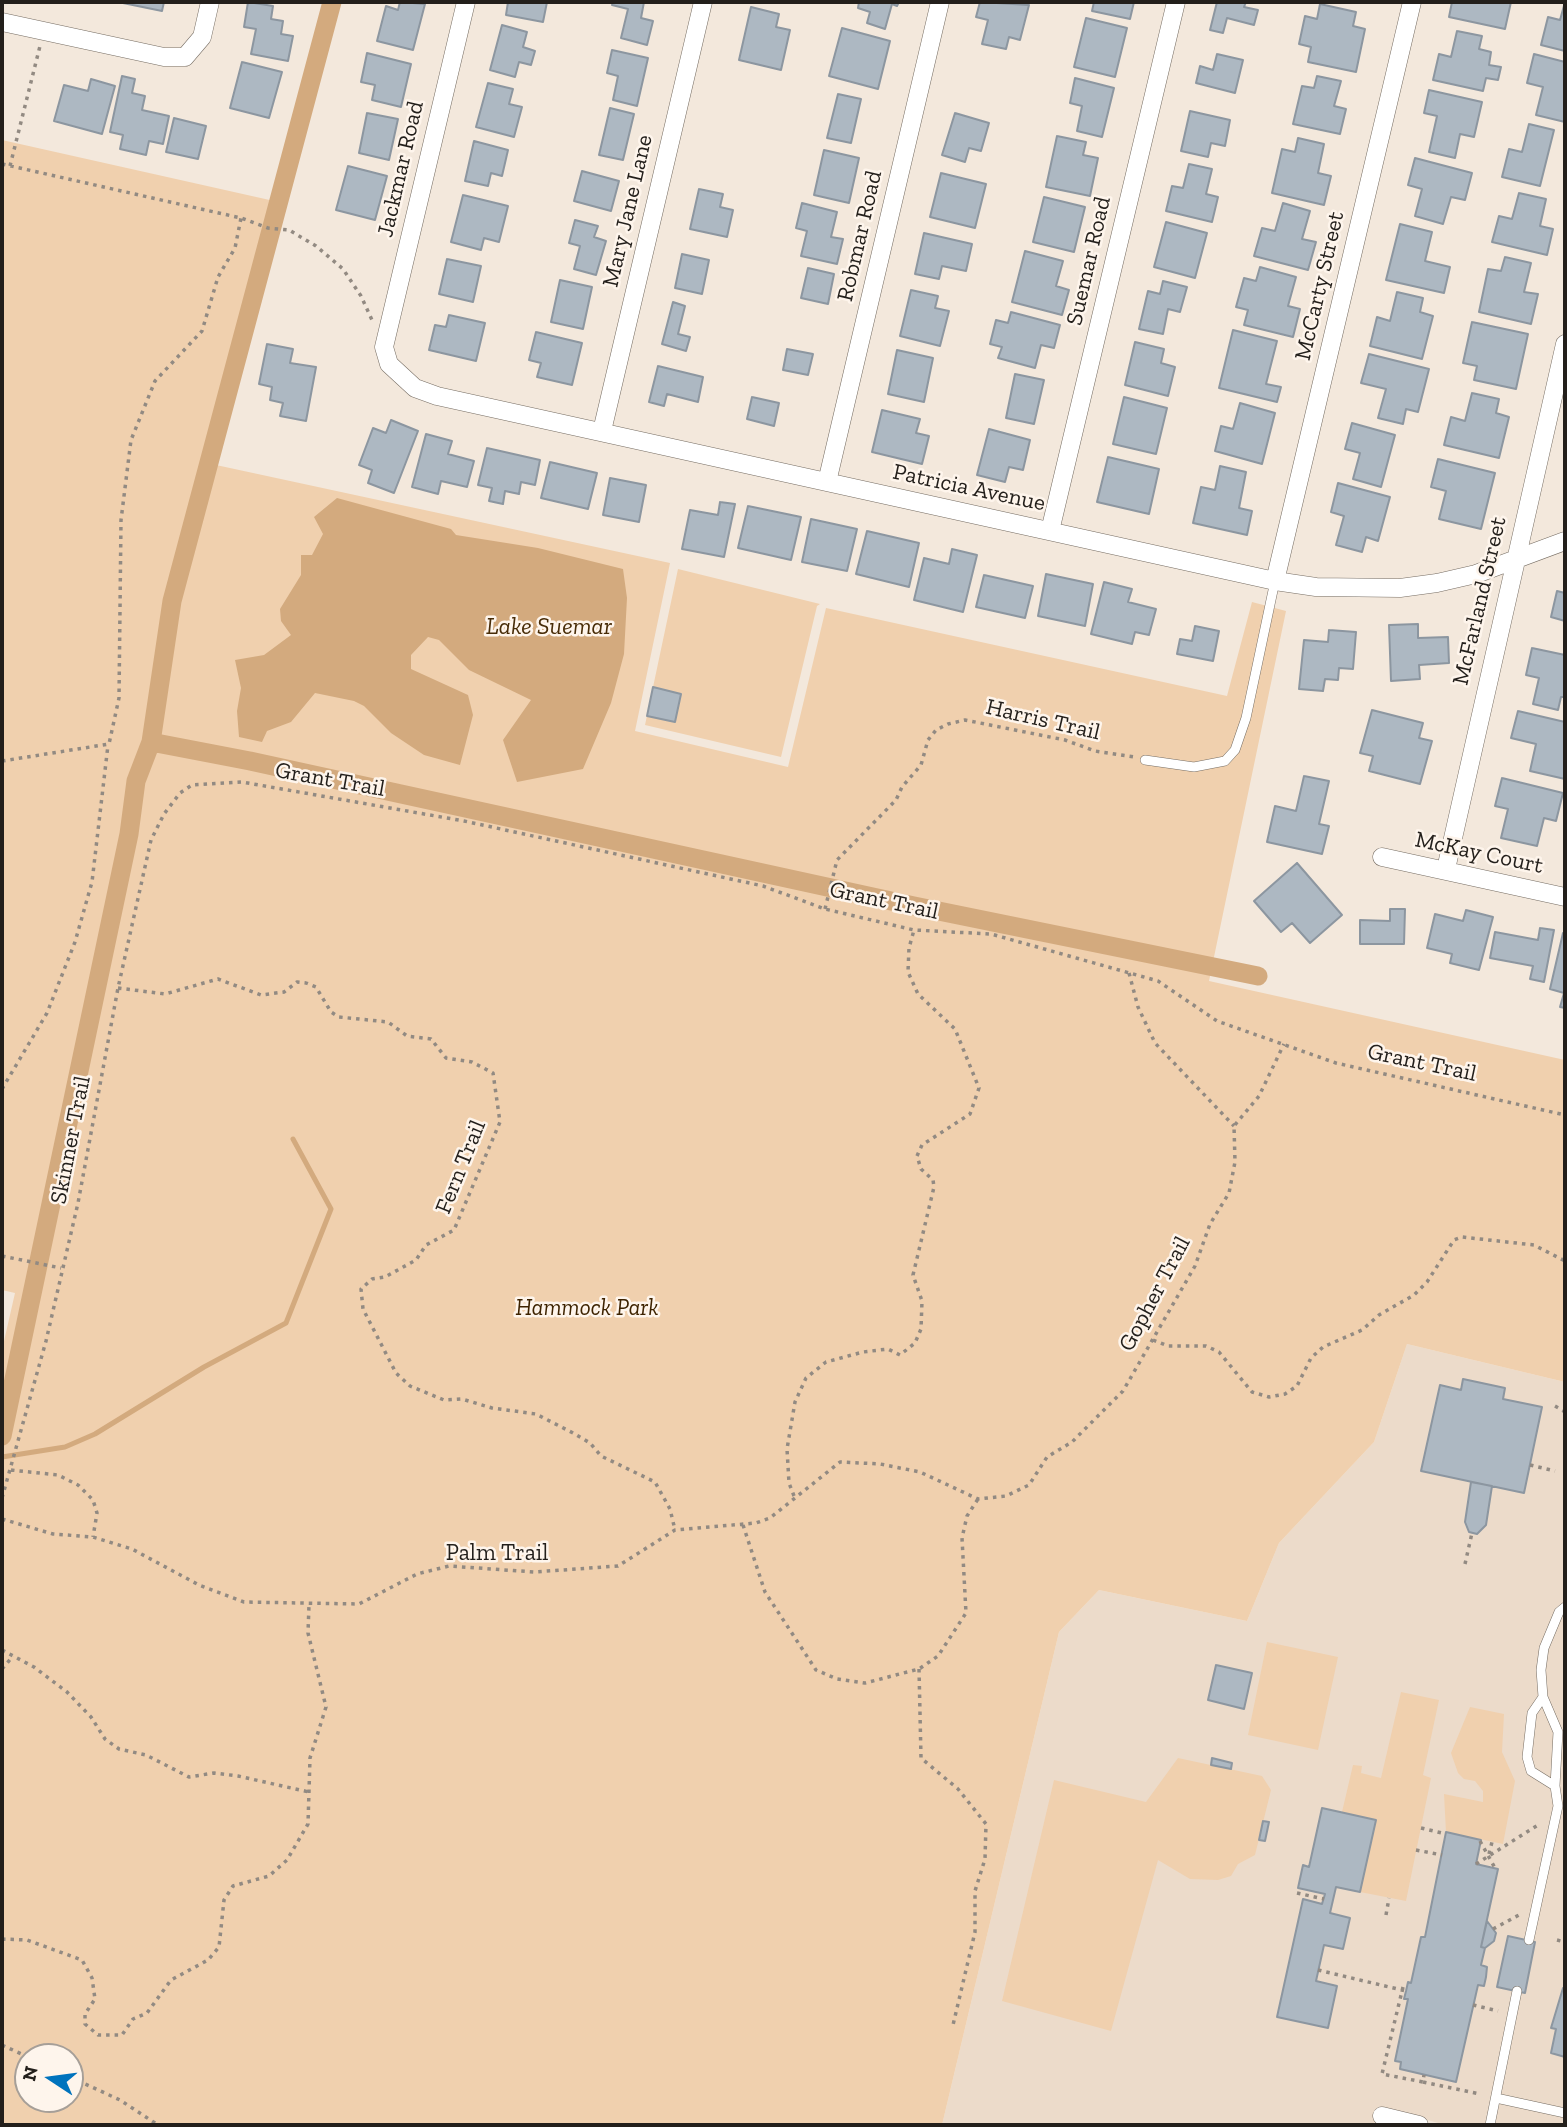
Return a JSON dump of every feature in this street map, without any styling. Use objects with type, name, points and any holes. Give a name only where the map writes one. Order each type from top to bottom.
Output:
[{"type":"street","points":[[2,22],[164,57],[185,58],[202,37],[210,2]]},
{"type":"street","name":"Jackmar Road","points":[[384,347],[466,2]]},
{"type":"street","name":"Mary Jane Lane","points":[[602,432],[703,2]]},
{"type":"street","name":"Robmar Road","points":[[827,482],[940,2]]},
{"type":"street","name":"Suemar Road","points":[[1050,531],[1175,2]]},
{"type":"street","name":"McCarty Street","points":[[1275,581],[1412,2]]},
{"type":"street","name":"McFarland Street","points":[[1446,869],[1514,559],[1565,344]]},
{"type":"street","name":"Patricia Avenue","points":[[384,347],[389,363],[399,377],[415,388],[437,396],[1275,581],[1316,587],[1400,588],[1476,575],[1565,541]]},
{"type":"street","name":"McKay Court","points":[[1382,857],[1565,897]]},
{"type":"street","points":[[1382,2116],[1419,2125]]},
{"type":"lane","points":[[1145,760],[1194,767],[1224,761],[1235,750],[1246,718],[1275,581]]},
{"type":"lane","points":[[1528,1940],[1558,1806],[1556,1786],[1562,1735],[1543,1697],[1541,1670],[1544,1648],[1559,1612],[1565,1606]]},
{"type":"lane","points":[[1543,1697],[1532,1713],[1527,1757],[1531,1771],[1556,1786]]},
{"type":"lane","points":[[1490,2125],[1517,1991]]},
{"type":"lane","points":[[1496,2098],[1565,2113]]},
{"type":"path","points":[[10,166],[44,30]]},
{"type":"path","points":[[2,164],[241,218],[268,228],[289,230],[316,246],[343,269],[361,296],[384,347]]},
{"type":"path","points":[[2,1089],[47,1013],[75,942],[92,881],[108,744],[119,698],[121,520],[131,440],[155,381],[202,331],[218,276],[235,248],[241,218]]},
{"type":"path","name":"Harris Trail","points":[[826,906],[831,873],[837,860],[895,800],[902,787],[921,765],[928,740],[936,730],[948,724],[965,720],[1145,760]]},
{"type":"path","points":[[2,761],[108,744]]},
{"type":"path","name":"Grant Trail","points":[[180,793],[191,785],[242,782],[464,821],[763,886],[914,930],[991,934],[1158,981],[1217,1021],[1336,1063],[1565,1115]]},
{"type":"path","name":"Skinner Trail","points":[[2,1498],[19,1446],[78,1203],[118,988],[151,840],[164,814],[180,793]]},
{"type":"path","points":[[794,1497],[789,1483],[787,1449],[795,1402],[806,1378],[825,1363],[863,1352],[887,1349],[900,1355],[918,1336],[922,1301],[913,1275],[914,1258],[934,1187],[933,1180],[921,1169],[917,1156],[922,1145],[970,1114],[979,1088],[955,1029],[918,995],[908,972],[914,930]]},
{"type":"path","points":[[1129,973],[1138,1007],[1155,1043],[1234,1126],[1259,1096],[1284,1044]]},
{"type":"path","name":"Fern Trail","points":[[118,988],[165,994],[218,979],[261,995],[284,992],[297,982],[306,983],[316,987],[331,1012],[339,1017],[388,1022],[407,1036],[431,1039],[446,1058],[472,1062],[493,1073],[500,1122],[468,1204],[454,1230],[426,1245],[416,1260],[385,1276],[372,1279],[361,1289],[363,1309],[396,1373],[410,1386],[444,1400],[462,1399],[492,1408],[536,1415],[573,1433],[590,1443],[601,1456],[655,1482],[670,1509],[675,1530]]},
{"type":"path","name":"Gopher Trail","points":[[978,1499],[997,1499],[1029,1485],[1048,1457],[1072,1442],[1123,1391],[1195,1266],[1210,1224],[1229,1193],[1236,1162],[1234,1126]]},
{"type":"path","points":[[1153,1340],[1168,1346],[1206,1346],[1219,1352],[1252,1392],[1269,1397],[1285,1394],[1297,1386],[1311,1358],[1323,1347],[1362,1330],[1378,1315],[1414,1295],[1427,1282],[1454,1240],[1462,1237],[1534,1245],[1565,1261]]},
{"type":"path","points":[[2,1256],[61,1268]]},
{"type":"path","points":[[1555,1406],[1564,1411],[1565,1416]]},
{"type":"path","name":"Palm Trail","points":[[2,1519],[53,1534],[93,1537],[132,1549],[199,1585],[244,1602],[359,1604],[417,1574],[449,1566],[534,1572],[618,1566],[675,1530],[743,1524],[770,1518],[840,1462],[880,1464],[920,1472],[978,1499]]},
{"type":"path","points":[[1530,1465],[1555,1471]]},
{"type":"path","points":[[11,1471],[58,1475],[78,1485],[93,1500],[97,1513],[93,1537]]},
{"type":"path","points":[[743,1524],[765,1592],[816,1670],[837,1679],[865,1683],[919,1669],[938,1656],[966,1613],[962,1538],[967,1516],[978,1499]]},
{"type":"path","points":[[1465,1564],[1472,1533]]},
{"type":"path","points":[[2,1939],[27,1940],[82,1960],[92,1978],[95,1999],[85,2014],[85,2024],[98,2035],[122,2035],[133,2019],[147,2013],[171,1980],[208,1960],[219,1947],[224,1900],[233,1886],[269,1876],[287,1860],[308,1824],[310,1758],[326,1707],[307,1633],[309,1605]]},
{"type":"path","points":[[2,1650],[67,1692],[91,1717],[105,1739],[118,1749],[146,1755],[190,1777],[214,1773],[238,1776],[309,1792]]},
{"type":"path","points":[[2,1668],[13,1656]]},
{"type":"path","points":[[919,1669],[921,1758],[958,1789],[986,1824],[985,1858],[975,1891],[975,1932],[953,2025]]},
{"type":"path","points":[[1476,1864],[1538,1825]]},
{"type":"path","points":[[1420,1828],[1446,1834]]},
{"type":"path","points":[[1480,1841],[1495,1868]]},
{"type":"path","points":[[1488,1856],[1492,1842]]},
{"type":"path","points":[[1416,1850],[1442,1855]]},
{"type":"path","points":[[1297,1893],[1324,1899]]},
{"type":"path","points":[[1386,1915],[1389,1898]]},
{"type":"path","points":[[1493,1929],[1519,1915]]},
{"type":"path","points":[[1557,1940],[1565,1942]]},
{"type":"path","points":[[1318,1970],[1403,1989],[1382,2074],[1480,2094]]},
{"type":"path","points":[[1473,2005],[1499,2011]]},
{"type":"path","points":[[1423,2082],[1424,2075]]},
{"type":"path","points":[[84,2083],[120,2100],[158,2125]]},
{"type":"shaded area","points":[[1407,1344],[1565,1382],[1565,2125],[1445,2125],[1379,2106],[1374,2125],[942,2125],[1059,1632],[1099,1590],[1247,1621],[1279,1543],[1374,1442]]},
{"type":"green space","name":"Hammock Park","points":[[2,140],[283,203],[216,465],[670,563],[635,731],[788,767],[826,608],[1227,696],[1252,602],[1286,611],[1209,981],[1565,1060],[1565,1382],[1407,1344],[1374,1442],[1279,1543],[1247,1621],[1099,1590],[1059,1632],[942,2125],[2,2125],[2,1350],[15,1293],[2,1290]]},
{"type":"green space","points":[[678,569],[820,604],[817,606],[781,757],[645,725]]},
{"type":"green space","points":[[1267,1642],[1338,1657],[1318,1750],[1248,1735]]},
{"type":"green space","points":[[1401,1692],[1439,1700],[1423,1775],[1431,1778],[1406,1901],[1360,1892],[1376,1820],[1342,1812],[1353,1765],[1362,1766],[1361,1773],[1381,1778]]},
{"type":"green space","points":[[1470,1707],[1504,1714],[1502,1752],[1515,1781],[1503,1844],[1446,1832],[1444,1794],[1483,1802],[1483,1791],[1475,1781],[1464,1779],[1458,1773],[1451,1753]]},
{"type":"green space","points":[[1178,1758],[1262,1776],[1271,1790],[1255,1855],[1238,1864],[1231,1876],[1218,1880],[1190,1879],[1158,1860],[1111,2031],[1002,2001],[1054,1780],[1146,1802]]},
{"type":"water","name":"Lake Suemar","points":[[337,498],[451,529],[456,535],[538,548],[623,569],[627,598],[624,654],[611,703],[583,769],[517,782],[503,740],[531,700],[469,670],[439,640],[428,637],[411,655],[411,669],[468,695],[473,715],[460,765],[424,755],[391,733],[364,706],[354,701],[315,693],[291,722],[267,731],[262,742],[239,737],[237,711],[241,688],[235,660],[264,655],[291,635],[281,621],[280,609],[301,575],[301,555],[312,555],[323,534],[314,517]]},
{"type":"building","points":[[118,2],[164,2],[162,11]]},
{"type":"building","points":[[248,2],[273,6],[271,19],[283,21],[281,34],[293,36],[288,61],[251,54],[256,29],[244,27]]},
{"type":"building","points":[[400,2],[425,4],[413,50],[377,41],[386,6],[398,10]]},
{"type":"building","points":[[508,2],[547,2],[543,22],[506,15]]},
{"type":"building","points":[[613,2],[644,2],[641,18],[653,21],[647,45],[621,38],[628,9],[612,5]]},
{"type":"building","points":[[859,2],[899,2],[897,6],[892,4],[885,29],[867,23],[870,12],[858,8]]},
{"type":"building","points":[[980,2],[1029,5],[1020,40],[1009,37],[1006,49],[982,44],[988,20],[976,17]]},
{"type":"building","points":[[1094,2],[1134,2],[1130,19],[1092,11]]},
{"type":"building","points":[[1217,2],[1246,2],[1244,7],[1258,10],[1254,25],[1227,18],[1223,33],[1210,30]]},
{"type":"building","points":[[1452,2],[1511,2],[1505,29],[1449,17]]},
{"type":"building","points":[[1565,2],[1565,51],[1541,45],[1548,17],[1560,20]]},
{"type":"building","points":[[1320,4],[1356,12],[1353,26],[1365,29],[1356,72],[1308,62],[1311,47],[1299,44],[1305,16],[1317,19]]},
{"type":"building","points":[[751,7],[779,14],[776,27],[790,30],[781,70],[739,60]]},
{"type":"building","points":[[1086,18],[1127,28],[1115,77],[1074,67]]},
{"type":"building","points":[[502,25],[527,32],[523,47],[535,51],[531,65],[519,62],[515,77],[490,70]]},
{"type":"building","points":[[842,28],[890,41],[878,89],[829,76]]},
{"type":"building","points":[[1457,31],[1482,36],[1479,49],[1491,52],[1489,65],[1501,67],[1498,80],[1486,78],[1483,91],[1433,80],[1439,54],[1451,57]]},
{"type":"building","points":[[612,50],[648,58],[637,106],[613,100],[618,76],[607,73]]},
{"type":"building","points":[[367,53],[411,64],[401,107],[372,100],[375,85],[361,82]]},
{"type":"building","points":[[1217,54],[1243,60],[1235,93],[1196,83],[1200,66],[1213,70]]},
{"type":"building","points":[[1534,54],[1565,62],[1565,122],[1536,115],[1543,87],[1527,83]]},
{"type":"building","points":[[242,62],[282,72],[269,118],[230,108]]},
{"type":"building","points":[[122,76],[135,79],[132,93],[145,96],[142,110],[169,116],[163,144],[149,141],[146,155],[120,149],[123,135],[110,132]]},
{"type":"building","points":[[1317,76],[1341,81],[1334,106],[1346,109],[1340,134],[1293,124],[1302,86],[1314,88]]},
{"type":"building","points":[[1075,78],[1114,88],[1102,137],[1077,131],[1082,106],[1070,103]]},
{"type":"building","points":[[91,79],[115,86],[102,134],[54,121],[64,85],[88,91]]},
{"type":"building","points":[[488,83],[513,89],[509,104],[522,107],[514,137],[476,127]]},
{"type":"building","points":[[1429,90],[1482,102],[1474,137],[1460,134],[1455,158],[1429,152],[1437,116],[1424,113]]},
{"type":"building","points":[[838,94],[861,99],[851,143],[827,138]]},
{"type":"building","points":[[610,108],[634,114],[623,160],[599,155]]},
{"type":"building","points":[[1190,111],[1230,120],[1225,146],[1211,143],[1208,157],[1181,151]]},
{"type":"building","points":[[367,113],[398,119],[389,160],[359,153]]},
{"type":"building","points":[[955,113],[989,123],[981,151],[969,148],[965,162],[942,155]]},
{"type":"building","points":[[174,118],[206,126],[198,159],[166,152]]},
{"type":"building","points":[[1529,124],[1554,130],[1540,186],[1502,177],[1509,149],[1522,152]]},
{"type":"building","points":[[1057,136],[1086,142],[1083,155],[1098,158],[1090,196],[1046,187]]},
{"type":"building","points":[[1298,138],[1324,144],[1318,173],[1331,176],[1324,205],[1272,193],[1282,149],[1295,152]]},
{"type":"building","points":[[474,141],[508,150],[502,176],[491,173],[488,186],[465,181]]},
{"type":"building","points":[[824,150],[859,158],[849,203],[814,195]]},
{"type":"building","points":[[1415,158],[1472,173],[1465,200],[1451,197],[1443,224],[1415,216],[1422,189],[1408,185]]},
{"type":"building","points":[[1189,164],[1212,169],[1206,194],[1218,197],[1212,222],[1166,211],[1172,186],[1183,188]]},
{"type":"building","points":[[348,166],[387,176],[375,220],[336,210]]},
{"type":"building","points":[[582,171],[619,181],[611,211],[574,201]]},
{"type":"building","points":[[941,173],[986,184],[975,228],[930,217]]},
{"type":"building","points":[[699,189],[723,194],[720,207],[733,210],[727,237],[690,229]]},
{"type":"building","points":[[1519,193],[1546,199],[1540,226],[1553,229],[1547,255],[1492,242],[1499,216],[1512,219]]},
{"type":"building","points":[[463,195],[508,206],[499,242],[484,238],[481,250],[451,242]]},
{"type":"building","points":[[1044,197],[1085,207],[1074,252],[1033,242]]},
{"type":"building","points":[[802,203],[837,212],[831,237],[843,239],[837,264],[801,256],[807,231],[796,228]]},
{"type":"building","points":[[1283,203],[1310,211],[1302,239],[1316,242],[1308,270],[1254,256],[1262,228],[1275,231]]},
{"type":"building","points":[[575,220],[598,226],[594,237],[606,241],[596,275],[574,269],[580,246],[569,243]]},
{"type":"building","points":[[1166,222],[1207,233],[1195,278],[1154,267]]},
{"type":"building","points":[[1400,224],[1432,232],[1425,261],[1450,267],[1444,293],[1386,280]]},
{"type":"building","points":[[924,233],[972,244],[966,271],[942,266],[939,279],[915,274]]},
{"type":"building","points":[[1025,251],[1063,261],[1056,286],[1069,290],[1062,315],[1012,302]]},
{"type":"building","points":[[682,254],[709,260],[702,294],[675,288]]},
{"type":"building","points":[[1505,257],[1531,263],[1524,292],[1538,294],[1531,324],[1479,312],[1488,269],[1501,271]]},
{"type":"building","points":[[447,259],[481,266],[473,302],[439,294]]},
{"type":"building","points":[[1260,267],[1296,277],[1288,306],[1300,309],[1293,337],[1244,325],[1248,310],[1236,307],[1244,278],[1256,281]]},
{"type":"building","points":[[808,268],[834,274],[828,304],[801,298]]},
{"type":"building","points":[[560,280],[592,287],[583,329],[551,322]]},
{"type":"building","points":[[1163,281],[1187,287],[1180,312],[1168,309],[1163,334],[1139,329],[1148,291],[1160,294]]},
{"type":"building","points":[[911,290],[938,296],[935,308],[949,311],[940,346],[900,336]]},
{"type":"building","points":[[1397,292],[1423,298],[1420,312],[1433,316],[1422,359],[1370,346],[1377,317],[1390,321]]},
{"type":"building","points":[[673,302],[685,306],[678,334],[690,337],[686,351],[662,344]]},
{"type":"building","points":[[1011,312],[1060,325],[1054,348],[1041,345],[1035,368],[998,358],[1002,347],[990,344],[996,320],[1008,323]]},
{"type":"building","points":[[449,315],[485,323],[476,361],[429,350],[435,325],[446,327]]},
{"type":"building","points":[[1472,322],[1528,334],[1516,389],[1474,380],[1477,366],[1463,363]]},
{"type":"building","points":[[1233,330],[1277,341],[1266,384],[1281,387],[1277,402],[1219,388]]},
{"type":"building","points":[[536,332],[582,343],[572,385],[537,377],[541,363],[529,360]]},
{"type":"building","points":[[1135,342],[1164,349],[1161,363],[1175,367],[1168,396],[1125,385]]},
{"type":"building","points":[[267,344],[293,349],[290,363],[316,367],[306,421],[280,416],[283,403],[270,400],[272,387],[259,384]]},
{"type":"building","points":[[787,349],[813,354],[808,375],[783,370]]},
{"type":"building","points":[[897,350],[933,358],[924,402],[888,394]]},
{"type":"building","points":[[1369,354],[1429,369],[1418,412],[1406,409],[1403,424],[1378,418],[1386,389],[1361,383]]},
{"type":"building","points":[[658,366],[703,377],[698,402],[667,394],[664,406],[649,402]]},
{"type":"building","points":[[1015,374],[1044,380],[1034,424],[1006,418]]},
{"type":"building","points":[[1472,393],[1499,399],[1496,413],[1509,417],[1499,458],[1444,445],[1451,417],[1465,421]]},
{"type":"building","points":[[752,397],[779,403],[774,426],[747,419]]},
{"type":"building","points":[[1124,397],[1167,408],[1156,454],[1113,444]]},
{"type":"building","points":[[1240,403],[1275,413],[1262,464],[1215,451],[1221,426],[1233,429]]},
{"type":"building","points":[[882,410],[920,419],[916,433],[929,436],[922,464],[872,452]]},
{"type":"building","points":[[391,420],[418,431],[394,493],[368,483],[372,470],[359,465],[373,428],[386,433]]},
{"type":"building","points":[[1352,423],[1395,435],[1381,487],[1353,479],[1360,453],[1345,449]]},
{"type":"building","points":[[989,429],[1030,440],[1023,470],[1009,467],[1005,482],[977,475]]},
{"type":"building","points":[[426,434],[452,441],[448,454],[474,461],[467,487],[441,481],[438,494],[412,487]]},
{"type":"building","points":[[487,448],[540,460],[535,485],[521,482],[519,494],[505,491],[503,504],[489,501],[492,488],[478,485]]},
{"type":"building","points":[[1108,457],[1159,469],[1149,514],[1097,502]]},
{"type":"building","points":[[1438,459],[1495,473],[1481,529],[1439,519],[1446,491],[1431,487]]},
{"type":"building","points":[[550,462],[597,473],[588,509],[541,498]]},
{"type":"building","points":[[1220,466],[1246,472],[1239,508],[1252,511],[1247,535],[1193,523],[1201,487],[1215,490]]},
{"type":"building","points":[[610,478],[646,485],[639,522],[603,515]]},
{"type":"building","points":[[1338,483],[1390,497],[1378,541],[1366,537],[1362,552],[1336,545],[1344,516],[1331,512]]},
{"type":"building","points":[[720,502],[735,504],[724,557],[682,549],[690,510],[718,515]]},
{"type":"building","points":[[748,506],[801,517],[791,560],[738,548]]},
{"type":"building","points":[[811,519],[857,529],[847,571],[802,562]]},
{"type":"building","points":[[867,531],[919,543],[909,587],[856,574]]},
{"type":"building","points":[[952,549],[977,555],[963,612],[914,600],[924,558],[949,564]]},
{"type":"building","points":[[1046,574],[1093,584],[1085,626],[1038,616]]},
{"type":"building","points":[[984,575],[1033,586],[1025,618],[976,607]]},
{"type":"building","points":[[1104,582],[1132,589],[1128,602],[1156,609],[1149,635],[1135,632],[1132,644],[1091,634]]},
{"type":"building","points":[[1557,591],[1565,593],[1565,621],[1551,617]]},
{"type":"building","points":[[1418,624],[1418,638],[1448,637],[1449,663],[1419,665],[1420,679],[1391,681],[1389,625]]},
{"type":"building","points":[[1195,626],[1219,631],[1213,661],[1177,654],[1180,639],[1192,641]]},
{"type":"building","points":[[1329,630],[1356,632],[1353,669],[1339,668],[1338,680],[1325,679],[1323,691],[1299,689],[1304,640],[1328,642]]},
{"type":"building","points":[[1532,648],[1565,655],[1565,697],[1561,697],[1558,710],[1533,704],[1539,678],[1526,675]]},
{"type":"building","points":[[653,687],[681,694],[675,722],[647,716]]},
{"type":"building","points":[[1372,710],[1423,723],[1419,738],[1432,741],[1420,784],[1369,771],[1373,756],[1360,753]]},
{"type":"building","points":[[1518,711],[1565,722],[1565,779],[1530,771],[1536,744],[1511,738]]},
{"type":"building","points":[[1304,776],[1329,781],[1319,824],[1329,826],[1322,854],[1267,842],[1275,806],[1296,811]]},
{"type":"building","points":[[1502,778],[1563,793],[1556,821],[1544,818],[1537,846],[1501,838],[1508,809],[1495,806]]},
{"type":"building","points":[[1297,863],[1342,915],[1310,943],[1292,923],[1281,932],[1254,901]]},
{"type":"building","points":[[1390,909],[1405,909],[1404,944],[1360,944],[1360,920],[1390,921]]},
{"type":"building","points":[[1466,910],[1493,917],[1479,970],[1450,963],[1452,954],[1427,948],[1435,914],[1463,921]]},
{"type":"building","points":[[1540,928],[1554,930],[1544,982],[1530,979],[1533,966],[1490,958],[1495,932],[1538,940]]},
{"type":"building","points":[[1563,933],[1565,1008],[1560,1007],[1564,993],[1550,989]]},
{"type":"building","points":[[1463,1379],[1505,1388],[1503,1399],[1542,1407],[1524,1493],[1421,1471],[1440,1385],[1461,1390]]},
{"type":"building","points":[[1471,1482],[1492,1486],[1486,1525],[1477,1534],[1469,1532],[1465,1522]]},
{"type":"building","points":[[1216,1665],[1252,1673],[1244,1709],[1208,1700]]},
{"type":"building","points":[[1212,1758],[1232,1763],[1231,1769],[1211,1765]]},
{"type":"building","points":[[1322,1808],[1376,1820],[1360,1892],[1336,1887],[1330,1913],[1350,1918],[1343,1949],[1324,1945],[1316,1981],[1337,1986],[1328,2028],[1277,2017],[1303,1899],[1322,1904],[1325,1894],[1298,1888],[1303,1865],[1309,1867]]},
{"type":"building","points":[[1263,1821],[1269,1822],[1265,1841],[1259,1840]]},
{"type":"building","points":[[1446,1832],[1481,1840],[1476,1864],[1498,1869],[1481,1947],[1485,1948],[1481,1965],[1487,1967],[1486,1977],[1484,1986],[1478,1985],[1456,2082],[1400,2069],[1401,2062],[1395,2061],[1408,1999],[1404,1999],[1408,1982],[1411,1983],[1421,1937],[1425,1937]]},
{"type":"building","points":[[1487,1921],[1496,1933],[1494,1941],[1485,1948],[1481,1947]]},
{"type":"building","points":[[1508,1936],[1535,1942],[1525,1993],[1497,1987]]},
{"type":"building","points":[[1563,1988],[1565,2057],[1551,2053],[1556,2029],[1551,2028]]},
{"type":"waterway","points":[[2,1436],[129,834],[136,781],[151,742],[172,601],[332,2]]},
{"type":"waterway","points":[[151,742],[250,761],[914,906],[1258,976]]},
{"type":"waterway","points":[[2,1457],[65,1447],[95,1434],[204,1367],[286,1323],[331,1209],[293,1139]]}]
